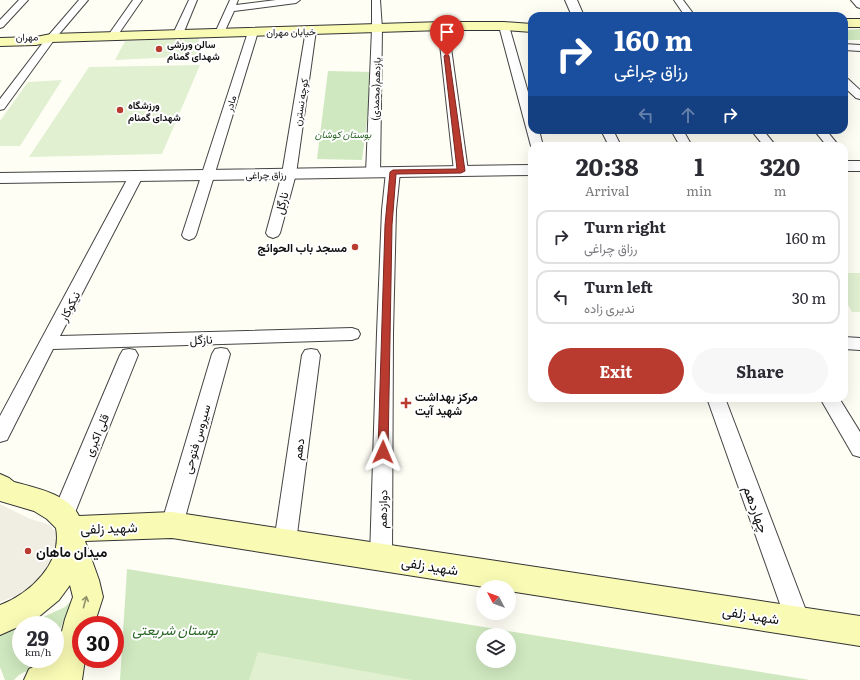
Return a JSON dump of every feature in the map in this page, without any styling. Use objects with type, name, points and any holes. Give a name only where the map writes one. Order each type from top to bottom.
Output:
[{"type":"main road","points":[[848,24],[860,23]]},
{"type":"main road","name":"خیابان مهران","points":[[50,38],[443,26],[504,26],[528,28]]},
{"type":"main road","name":"مهران","points":[[0,37],[42,36],[50,38]]},
{"type":"main road","name":"مهران","points":[[0,42],[36,41],[50,38]]},
{"type":"main road","points":[[0,486],[6,491],[49,506],[68,530],[88,597],[80,619],[69,660],[66,680]]},
{"type":"main road","name":"شهید زلفی","points":[[68,530],[172,525],[860,631]]},
{"type":"main road","points":[[0,620],[9,618],[32,604],[51,586],[65,567],[68,530]]},
{"type":"main road","points":[[40,680],[60,680]]},
{"type":"street","points":[[0,25],[24,0]]},
{"type":"street","points":[[0,107],[50,38],[84,0]]},
{"type":"street","points":[[112,37],[138,0]]},
{"type":"street","points":[[178,34],[193,0]]},
{"type":"street","points":[[220,33],[234,0]]},
{"type":"street","points":[[230,10],[296,0]]},
{"type":"street","name":"یازدهم(محمدی)","points":[[373,173],[376,0]]},
{"type":"street","points":[[571,0],[576,12]]},
{"type":"street","points":[[678,0],[687,12]]},
{"type":"street","points":[[855,0],[860,5]]},
{"type":"street","points":[[443,26],[461,171]]},
{"type":"street","points":[[504,26],[528,113]]},
{"type":"street","name":"کوچه نسترن","points":[[289,174],[311,30]]},
{"type":"street","name":"مادر","points":[[189,235],[253,32]]},
{"type":"street","points":[[848,47],[860,48]]},
{"type":"street","points":[[848,85],[860,96]]},
{"type":"street","points":[[760,134],[767,142]]},
{"type":"street","points":[[823,134],[830,142]]},
{"type":"street","name":"رزاق چراغی","points":[[0,178],[528,170]]},
{"type":"street","name":"دوازدهم","points":[[381,557],[385,332],[389,210],[393,172]]},
{"type":"street","name":"نارگل","points":[[274,233],[289,174]]},
{"type":"street","name":"نیکوکار","points":[[0,434],[136,176]]},
{"type":"street","name":"نازگل","points":[[49,343],[352,334]]},
{"type":"street","points":[[848,343],[860,344]]},
{"type":"street","name":"سیروس فتوحی","points":[[172,525],[221,354]]},
{"type":"street","name":"قلی اکبری","points":[[68,530],[130,355]]},
{"type":"street","name":"دهم","points":[[285,542],[310,355]]},
{"type":"street","name":"چهاردهم","points":[[717,402],[798,621]]},
{"type":"street","points":[[831,402],[860,449]]},
{"type":"green space","points":[[860,29],[860,40],[848,40],[848,30]]},
{"type":"green space","name":"سالن ورزشی شهدای گمنام","points":[[199,38],[196,56],[115,60],[125,41]]},
{"type":"green space","name":"ورزشگاه شهدای گمنام","points":[[200,65],[162,154],[29,157],[89,67]]},
{"type":"green space","name":"بوستان کوشان","points":[[328,71],[373,72],[362,160],[317,159]]},
{"type":"green space","points":[[62,80],[20,146],[0,146],[0,121],[28,82]]},
{"type":"green space","points":[[848,273],[860,273],[860,312],[852,312],[848,305]]},
{"type":"green space","name":"بوستان شریعتی","points":[[127,569],[490,628],[476,628],[476,668],[516,668],[516,632],[810,680],[120,680],[121,668],[124,668],[124,617]]},
{"type":"green space","points":[[72,600],[64,619],[64,616],[46,616],[65,607]]},
{"type":"green space","points":[[12,630],[12,668],[49,668],[47,674],[29,671],[22,673],[14,680],[5,680],[0,667],[0,634]]},
{"type":"green space","points":[[258,652],[413,680],[249,680]]},
{"type":"shaded area","name":"میدان ماهان","points":[[0,504],[28,518],[50,525],[56,533],[57,544],[55,558],[40,579],[23,593],[0,602]]},
{"type":"place","name":"سالن ورزشی شهدای گمنام","points":[[159,49]]},
{"type":"place","name":"ورزشگاه شهدای گمنام","points":[[120,110]]},
{"type":"place","name":"مسجد باب الحوائج","points":[[355,247]]},
{"type":"place","name":"مرکز بهداشت شهید آیت","points":[[406,403]]},
{"type":"place","name":"میدان ماهان","points":[[28,551]]},
{"type":"route","points":[[383,452],[389,210],[393,172],[461,171],[447,56]]}]
